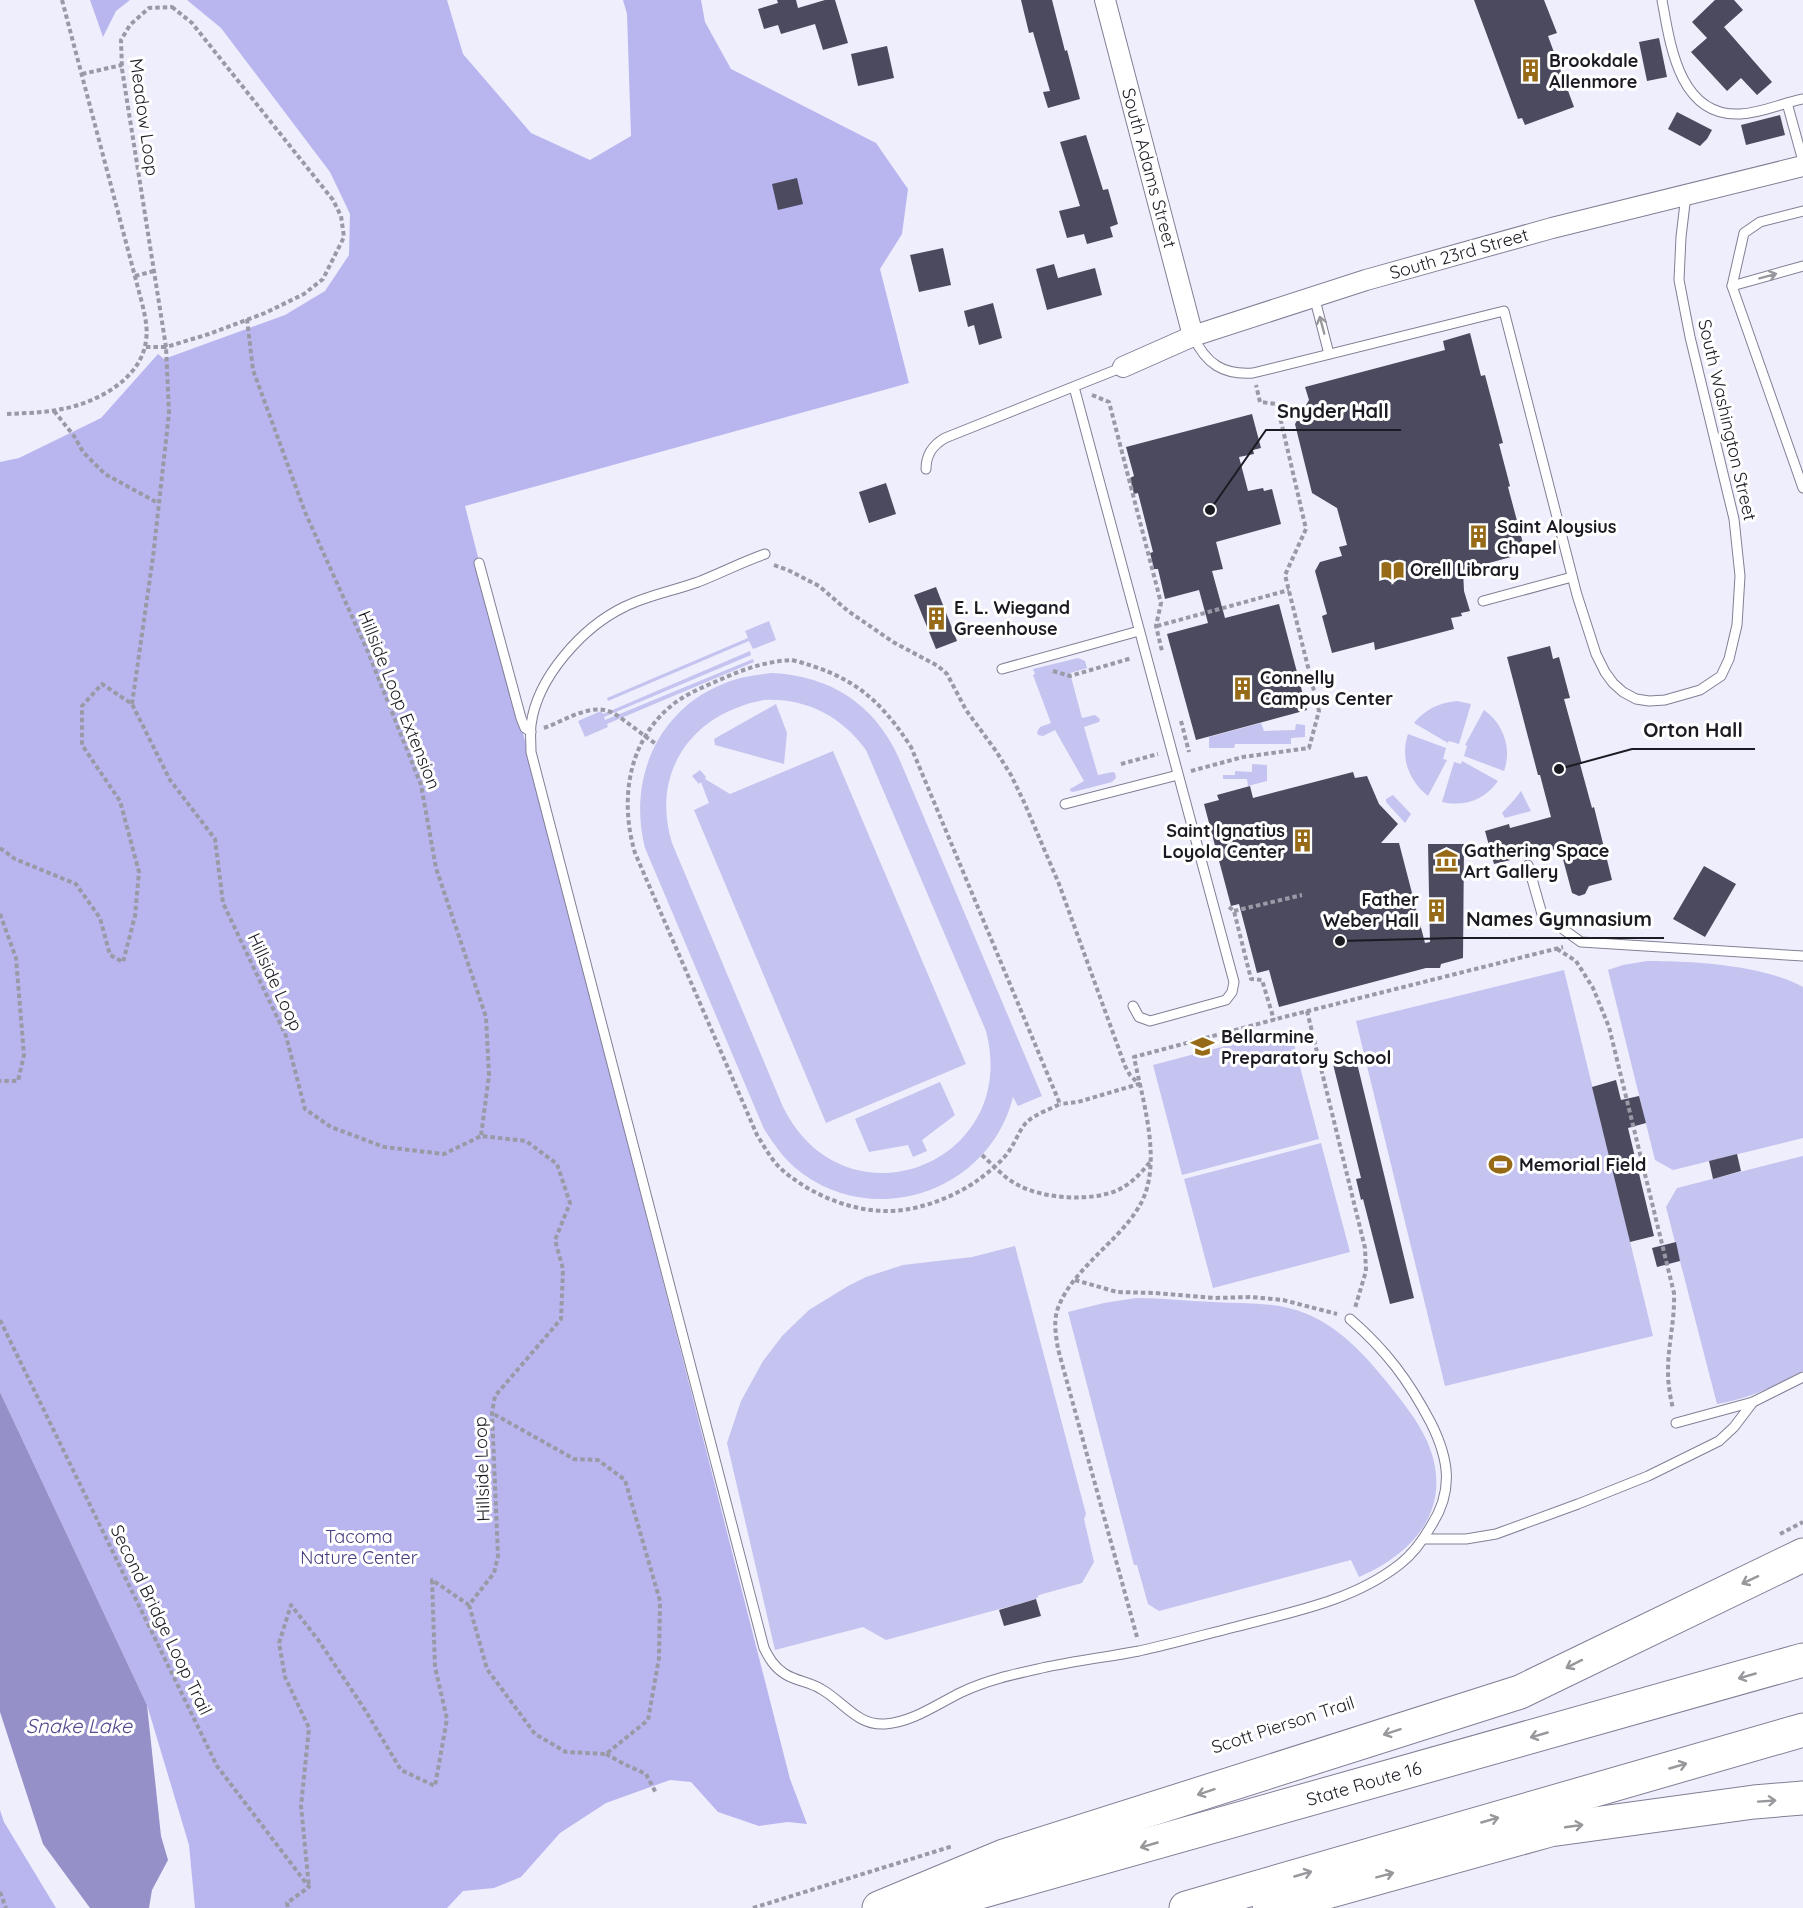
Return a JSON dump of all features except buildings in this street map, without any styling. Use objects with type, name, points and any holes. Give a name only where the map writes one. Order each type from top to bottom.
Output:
[{"type":"highway","points":[[879,1908],[1004,1856],[1520,1692],[1803,1555]]},
{"type":"highway","name":"State Route 16","points":[[924,1908],[1803,1660]]},
{"type":"highway","points":[[1186,1908],[1803,1730]]},
{"type":"highway","points":[[1247,1908],[1316,1895],[1550,1830],[1754,1802],[1803,1798]]},
{"type":"street","name":"South Adams Street","points":[[1105,0],[1193,336]]},
{"type":"street","name":"South 23rd Street","points":[[1123,367],[1193,336],[1314,296],[1552,228],[1803,164]]},
{"type":"lane","points":[[1662,0],[1678,69],[1691,91],[1710,108],[1738,115],[1803,99]]},
{"type":"lane","points":[[1787,103],[1803,164]]},
{"type":"lane","name":"South Washington Street","points":[[1329,354],[1504,311],[1572,577],[1593,645],[1605,672],[1623,692],[1636,699],[1665,700],[1700,690],[1721,676],[1731,653],[1739,603],[1738,552],[1734,519],[1690,336],[1679,280],[1686,195]]},
{"type":"lane","points":[[1803,211],[1760,222],[1744,232],[1732,286],[1803,488]]},
{"type":"lane","points":[[1732,286],[1803,266]]},
{"type":"lane","points":[[1193,336],[1204,356],[1228,372],[1241,374],[1329,354],[1314,296]]},
{"type":"lane","points":[[926,469],[926,460],[930,451],[945,438],[1123,367]]},
{"type":"lane","points":[[1074,387],[1234,982],[1234,988],[1226,1000],[1150,1021],[1139,1017],[1133,1006]]},
{"type":"lane","points":[[765,554],[698,582],[645,598],[622,608],[576,642],[560,660],[538,700],[531,724],[531,752],[764,1648],[772,1664],[786,1675],[820,1688],[851,1713],[867,1721],[883,1724],[923,1712],[994,1679],[1045,1667],[1140,1650],[1309,1608],[1342,1597],[1376,1579],[1401,1563],[1423,1539],[1445,1498],[1447,1474],[1445,1455],[1423,1407],[1375,1340],[1350,1319]]},
{"type":"lane","points":[[479,563],[521,718],[525,728],[531,732]]},
{"type":"lane","points":[[1483,601],[1572,577]]},
{"type":"lane","points":[[1002,669],[1140,631]]},
{"type":"lane","points":[[1065,804],[1178,774]]},
{"type":"lane","points":[[1528,865],[1542,914],[1581,942],[1803,957]]},
{"type":"lane","points":[[1676,1423],[1753,1402],[1803,1377]]},
{"type":"lane","points":[[1423,1539],[1466,1539],[1496,1533],[1648,1476],[1719,1441],[1734,1427],[1753,1402]]},
{"type":"path","points":[[7,414],[54,411],[84,402],[125,379],[137,364],[145,347],[146,320],[63,0]]},
{"type":"path","name":"Meadow Loop","points":[[172,7],[192,23],[333,200],[341,216],[344,237],[323,279],[304,294],[265,313],[166,347],[122,65],[121,40],[130,25],[149,8],[172,7]]},
{"type":"path","points":[[82,74],[122,65]]},
{"type":"path","points":[[135,276],[154,271]]},
{"type":"path","name":"Hillside Loop Extension","points":[[248,319],[253,370],[305,512],[368,652],[421,785],[436,868],[486,1017],[489,1075],[481,1136]]},
{"type":"path","points":[[132,704],[153,557],[168,413],[166,347],[145,347]]},
{"type":"path","points":[[1178,774],[1243,757],[1310,748],[1319,711],[1285,575],[1306,529],[1277,404],[1260,402],[1253,373]]},
{"type":"path","points":[[1074,387],[1109,402],[1161,603],[1156,626],[1165,660]]},
{"type":"path","points":[[54,411],[74,436],[83,452],[105,474],[158,503]]},
{"type":"path","points":[[753,558],[807,578],[848,611],[893,642],[938,666],[947,674],[966,710],[1011,775],[1024,802],[1059,884],[1125,1066],[1130,1076],[1139,1084]]},
{"type":"path","points":[[1140,631],[1289,590]]},
{"type":"path","points":[[1070,676],[1146,654]]},
{"type":"path","points":[[1060,1104],[911,747],[883,710],[862,690],[842,677],[792,660],[757,665],[729,675],[675,703],[646,737],[637,753],[628,782],[630,837],[757,1135],[779,1167],[799,1183],[823,1197],[851,1206],[884,1211],[916,1207],[948,1196],[977,1180],[1010,1150],[1028,1121],[1060,1104],[1078,1102],[1139,1084]]},
{"type":"path","name":"Hillside Loop","points":[[0,848],[15,859],[76,884],[100,918],[110,955],[123,962],[135,916],[139,872],[120,801],[82,745],[82,706],[102,684],[132,704],[170,780],[215,839],[223,903],[286,1036],[305,1109],[332,1127],[384,1147],[444,1154],[481,1136],[526,1141],[557,1164],[570,1203],[555,1240],[563,1269],[561,1319],[495,1396],[492,1413],[498,1556],[494,1573],[469,1605]]},
{"type":"path","points":[[531,732],[593,709],[605,709],[616,714],[656,744]]},
{"type":"path","points":[[1179,714],[1190,754]]},
{"type":"path","points":[[1121,764],[1172,751]]},
{"type":"path","points":[[1192,762],[1196,779]]},
{"type":"path","points":[[1234,911],[1302,895]]},
{"type":"path","points":[[1227,905],[1234,911],[1251,979],[1262,980],[1274,1020]]},
{"type":"path","points":[[0,914],[16,958],[24,1055],[18,1081],[0,1081]]},
{"type":"path","points":[[1140,1650],[1058,1349],[1055,1327],[1057,1310],[1075,1280],[1130,1220],[1147,1190],[1150,1177],[1150,1137],[1134,1057],[1581,942]]},
{"type":"path","points":[[1556,949],[1576,961],[1593,988],[1609,1027],[1674,1293],[1675,1314],[1668,1369],[1668,1390],[1676,1423]]},
{"type":"path","points":[[1075,1280],[1117,1292],[1282,1300],[1350,1319],[1358,1301],[1366,1270],[1365,1248],[1307,1011]]},
{"type":"path","points":[[982,1155],[1019,1186],[1041,1193],[1086,1198],[1120,1189],[1138,1176],[1150,1162]]},
{"type":"path","name":"Second Bridge Loop Trail","points":[[0,1320],[217,1766],[309,1887]]},
{"type":"path","points":[[492,1413],[574,1459],[598,1460],[625,1480],[660,1601],[659,1658],[648,1720],[606,1754]]},
{"type":"path","points":[[1774,1537],[1803,1522]]},
{"type":"path","points":[[288,1908],[287,1903],[309,1887],[301,1806],[309,1728],[285,1677],[279,1643],[291,1605],[319,1641],[365,1710],[401,1770],[435,1785],[447,1719],[435,1667],[432,1580],[469,1605],[487,1669],[535,1734],[566,1752],[606,1754],[646,1774],[656,1793]]},
{"type":"path","points":[[753,1908],[956,1845]]},
{"type":"path","points":[[0,1892],[6,1908]]},
{"type":"shaded area","points":[[769,621],[776,640],[753,649],[749,641],[608,701],[607,698],[748,638],[745,631]]},
{"type":"shaded area","points":[[750,651],[751,655],[604,717],[605,720],[753,659],[754,662],[607,724],[608,727],[585,737],[578,721],[601,711],[603,714]]},
{"type":"shaded area","points":[[1078,658],[1085,661],[1087,668],[1070,673],[1082,718],[1095,715],[1100,719],[1099,722],[1084,727],[1098,775],[1113,772],[1116,778],[1112,782],[1073,792],[1070,789],[1084,781],[1055,730],[1043,736],[1038,735],[1037,732],[1040,727],[1051,723],[1033,675],[1035,674],[1033,669]]},
{"type":"shaded area","points":[[772,673],[793,675],[831,687],[862,707],[888,737],[1042,1096],[1018,1106],[1013,1097],[1001,1129],[981,1156],[957,1176],[928,1191],[897,1198],[865,1198],[833,1190],[803,1174],[781,1153],[764,1129],[645,848],[641,823],[641,798],[652,751],[664,730],[680,712],[700,696],[735,680]],"holes":[[[764,700],[779,700],[808,706],[834,719],[866,750],[986,1031],[990,1078],[978,1117],[953,1146],[921,1166],[884,1173],[846,1167],[811,1145],[783,1107],[672,843],[667,817],[667,792],[673,770],[683,749],[698,732],[717,718],[739,707]]]},
{"type":"shaded area","points":[[1457,701],[1471,704],[1459,744],[1449,741],[1448,743],[1414,723],[1433,708]]},
{"type":"shaded area","points":[[776,704],[787,733],[784,764],[715,745],[714,739]]},
{"type":"shaded area","points":[[1484,710],[1497,722],[1505,738],[1507,754],[1504,771],[1464,756],[1467,746],[1465,745]]},
{"type":"shaded area","points":[[1261,723],[1264,731],[1295,730],[1296,724],[1305,725],[1305,737],[1291,738],[1291,744],[1235,744],[1234,748],[1209,748],[1209,737]]},
{"type":"shaded area","points":[[1408,734],[1446,748],[1443,759],[1447,760],[1428,796],[1411,776],[1408,768],[1405,752]]},
{"type":"shaded area","points":[[833,751],[966,1064],[826,1123],[694,810],[709,803],[701,782],[699,784],[692,776],[700,770],[706,777],[705,779],[730,794]]},
{"type":"shaded area","points":[[1462,761],[1498,781],[1487,793],[1466,803],[1442,802],[1454,762],[1461,764]]},
{"type":"shaded area","points":[[1252,764],[1267,765],[1267,781],[1248,786],[1247,779],[1223,779],[1223,775],[1235,775],[1235,771],[1252,772]]},
{"type":"shaded area","points":[[1521,791],[1531,811],[1505,818],[1502,813]]},
{"type":"shaded area","points":[[1393,795],[1411,814],[1405,823],[1386,802],[1386,799]]},
{"type":"shaded area","points":[[1647,961],[1706,963],[1748,969],[1803,987],[1803,1138],[1673,1170],[1655,1160],[1608,970]]},
{"type":"shaded area","name":"Memorial Field","points":[[1564,970],[1653,1336],[1445,1386],[1356,1021]]},
{"type":"shaded area","points":[[1290,1029],[1319,1139],[1182,1175],[1153,1065]]},
{"type":"shaded area","points":[[940,1082],[955,1115],[922,1140],[927,1151],[913,1157],[908,1145],[869,1152],[855,1119]]},
{"type":"shaded area","points":[[1321,1143],[1350,1252],[1213,1288],[1184,1179]]},
{"type":"shaded area","points":[[1803,1156],[1803,1371],[1762,1391],[1717,1404],[1666,1207],[1677,1188]]},
{"type":"shaded area","points":[[1015,1246],[1086,1514],[1084,1519],[1094,1562],[1082,1583],[1039,1595],[1036,1599],[886,1640],[863,1627],[775,1650],[727,1443],[741,1401],[763,1361],[783,1335],[809,1310],[866,1277],[903,1265],[972,1257]]},
{"type":"shaded area","points":[[1136,1298],[1284,1307],[1307,1314],[1341,1334],[1378,1371],[1414,1417],[1427,1441],[1434,1464],[1436,1486],[1433,1506],[1425,1524],[1413,1540],[1380,1567],[1359,1577],[1351,1560],[1159,1611],[1148,1604],[1137,1565],[1134,1565],[1068,1312]]},
{"type":"green space","points":[[90,0],[130,0],[116,11],[103,37]]},
{"type":"green space","name":"Tacoma Nature Center","points":[[187,0],[447,0],[463,54],[531,133],[590,160],[631,136],[627,14],[623,0],[701,0],[705,22],[731,69],[876,143],[908,189],[902,234],[880,269],[909,383],[465,506],[790,1779],[807,1824],[788,1822],[759,1826],[718,1812],[691,1782],[670,1780],[606,1803],[560,1833],[521,1877],[494,1888],[463,1891],[447,1908],[195,1908],[189,1845],[147,1705],[0,1392],[0,462],[19,458],[101,418],[158,354],[164,359],[285,315],[325,291],[349,255],[350,214],[330,172],[221,28]]},
{"type":"green space","points":[[0,1810],[4,1822],[56,1908],[0,1908]]},
{"type":"water","name":"Snake Lake","points":[[0,1392],[147,1705],[161,1836],[168,1860],[152,1890],[149,1908],[90,1908],[43,1844],[0,1712]]},
{"type":"place","name":"Brookdale Allenmore","points":[[1531,71]]},
{"type":"place","name":"Snyder Hall","points":[[1210,510]]},
{"type":"place","name":"Saint Aloysius Chapel","points":[[1479,537]]},
{"type":"place","name":"Orell Library","points":[[1392,570]]},
{"type":"place","name":"E. L. Wiegand Greenhouse","points":[[936,618]]},
{"type":"place","name":"Connelly Campus Center","points":[[1242,688]]},
{"type":"place","name":"Orton Hall","points":[[1559,769]]},
{"type":"place","name":"Saint Ignatius Loyola Center","points":[[1303,841]]},
{"type":"place","name":"Gathering Space Art Gallery","points":[[1446,861]]},
{"type":"place","name":"Father Weber Hall","points":[[1437,910]]},
{"type":"place","name":"Names Gymnasium","points":[[1340,941]]},
{"type":"place","name":"Bellarmine Preparatory School","points":[[1203,1047]]},
{"type":"place","name":"Memorial Field","points":[[1501,1165]]}]
